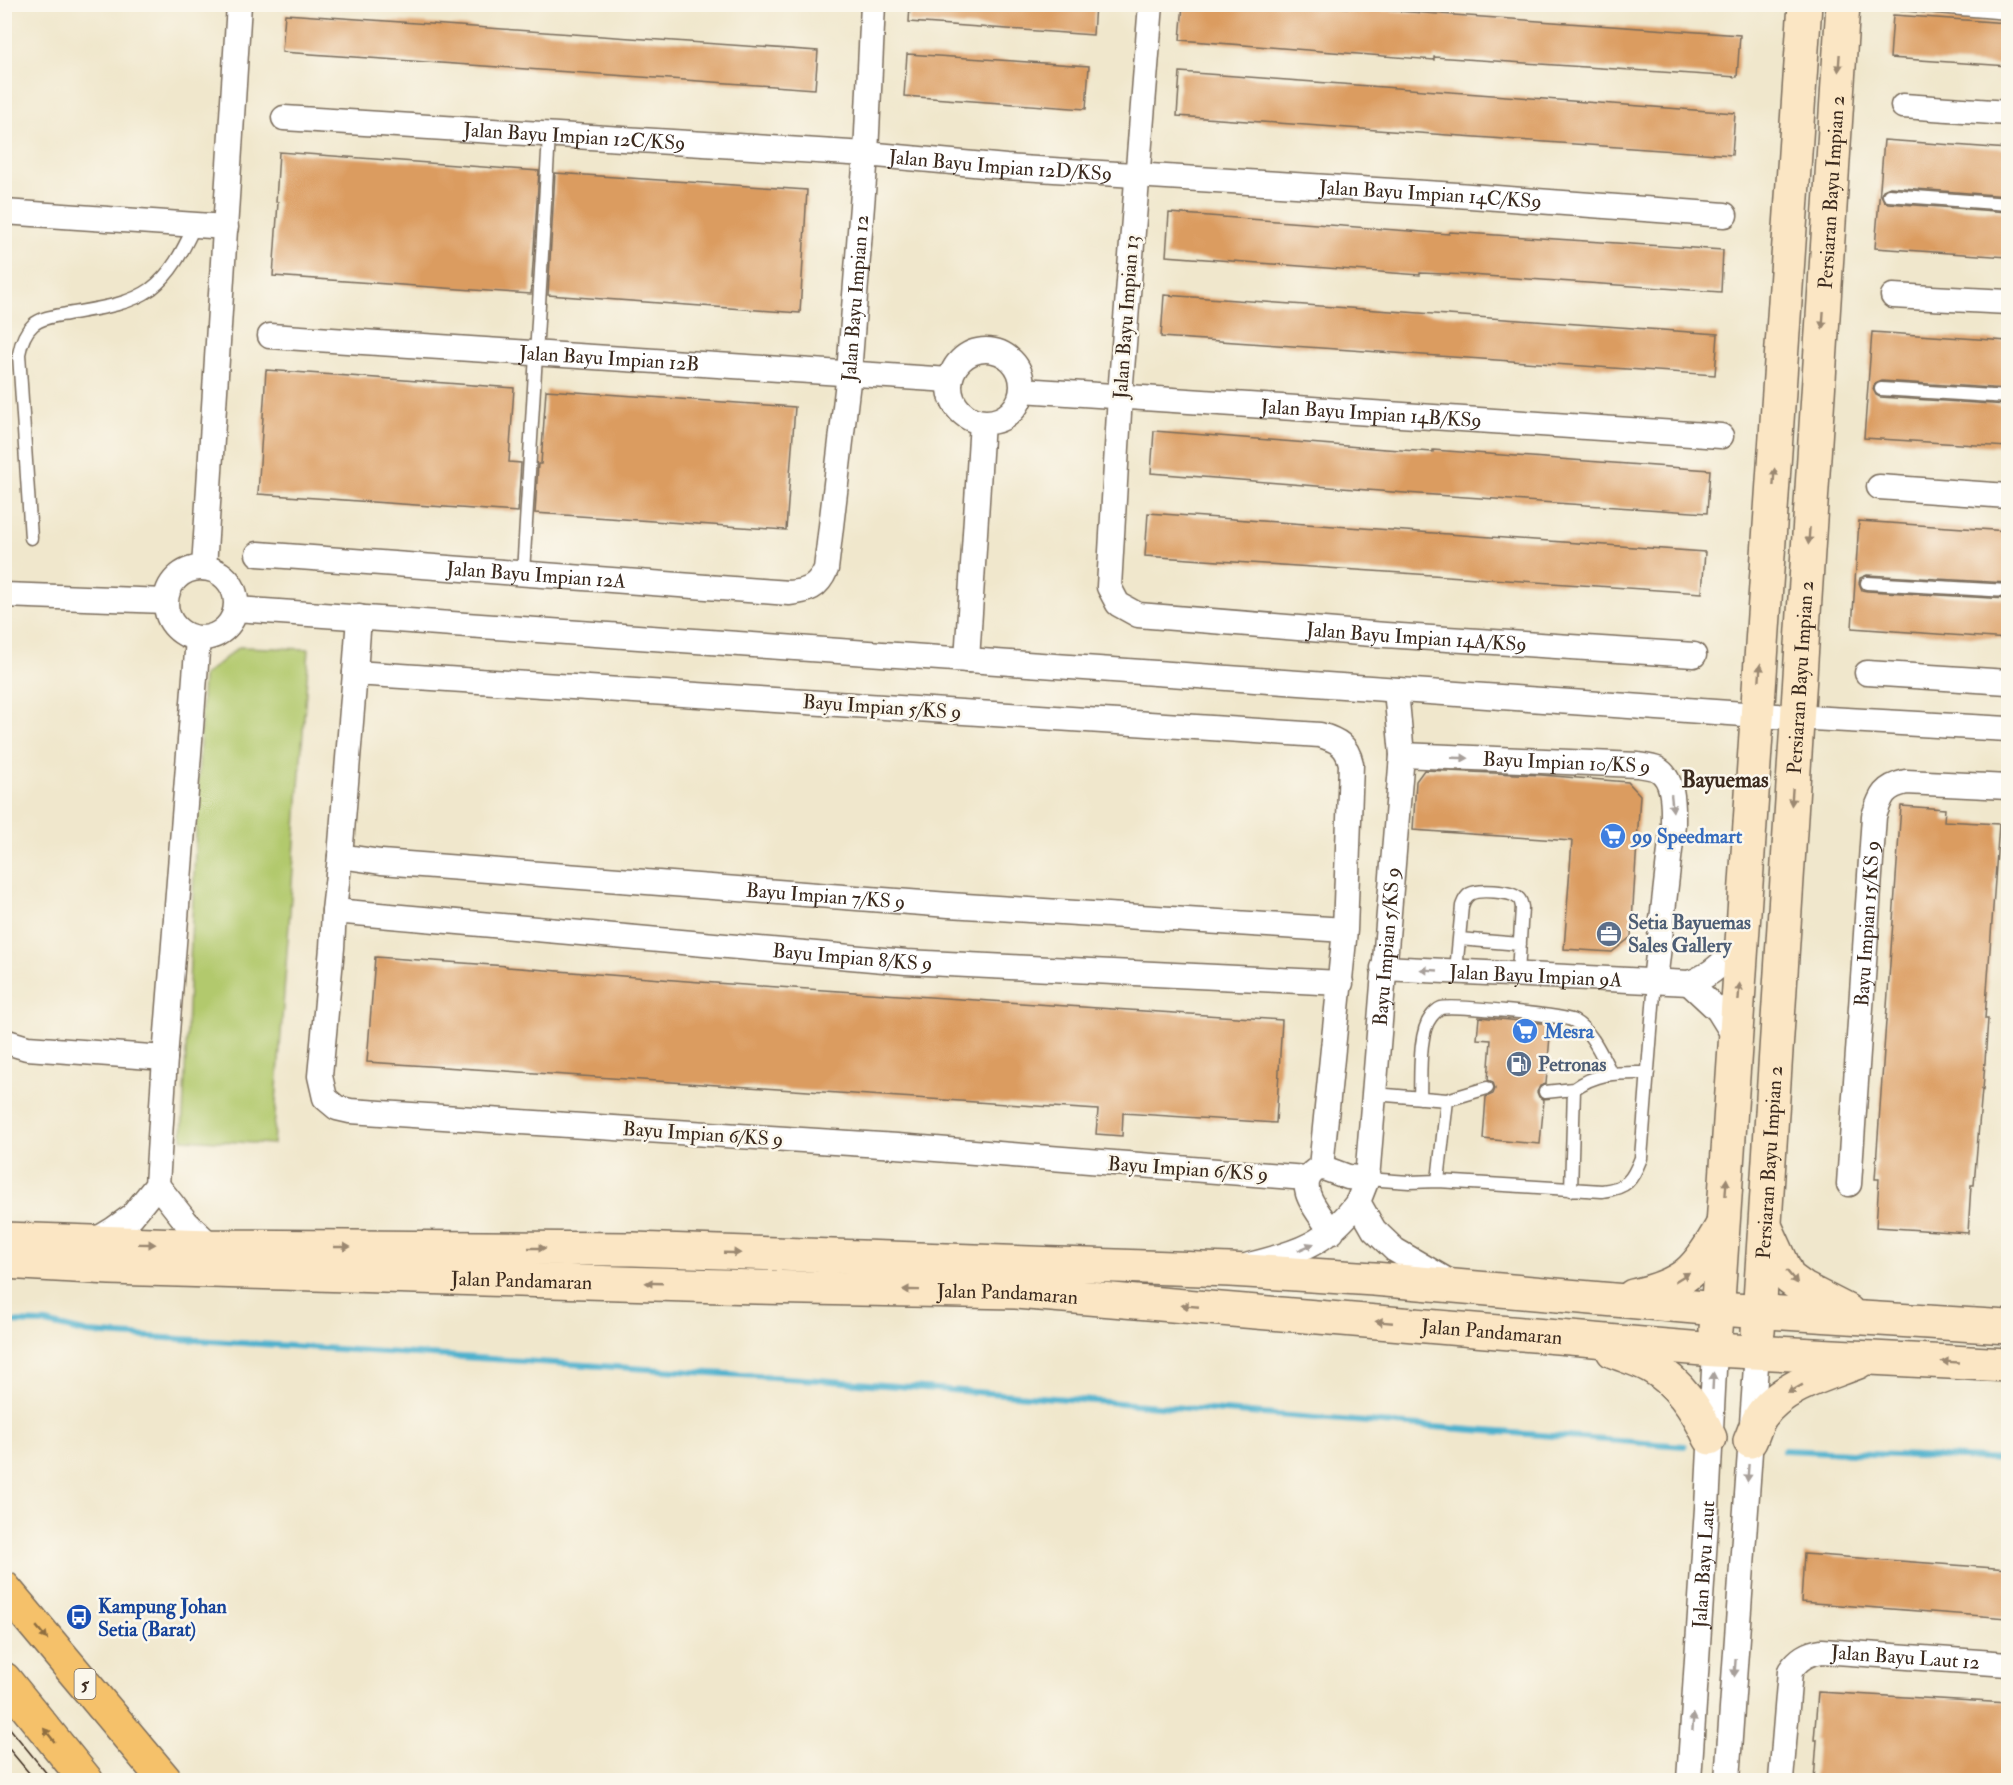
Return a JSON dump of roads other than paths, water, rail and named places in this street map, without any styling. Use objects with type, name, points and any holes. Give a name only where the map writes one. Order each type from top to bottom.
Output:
[{"type":"highway","name":"5","points":[[4,1588],[165,1780]]},
{"type":"highway","points":[[4,1679],[86,1780]]},
{"type":"main road","name":"Persiaran Bayu Impian 2","points":[[1714,1350],[1805,4]]},
{"type":"main road","name":"Persiaran Bayu Impian 2","points":[[1757,1352],[1843,4]]},
{"type":"main road","points":[[1607,1300],[1658,1291],[1688,1275],[1706,1254],[1723,1223]]},
{"type":"main road","points":[[1765,1225],[1789,1278],[1820,1299],[1863,1317]]},
{"type":"main road","name":"Jalan Pandamaran","points":[[4,1239],[211,1246],[633,1249],[1230,1270],[1374,1279],[1718,1309],[2008,1327]]},
{"type":"main road","name":"Jalan Pandamaran","points":[[4,1262],[122,1268],[756,1287],[1016,1292],[1714,1350],[2008,1365]]},
{"type":"main road","points":[[1583,1338],[1652,1367],[1678,1388],[1697,1410],[1710,1438]]},
{"type":"main road","points":[[1750,1441],[1761,1416],[1777,1399],[1798,1386],[1868,1358]]},
{"type":"street","points":[[204,568],[239,4]]},
{"type":"street","name":"Jalan Bayu Impian 12","points":[[814,586],[822,580],[826,569],[849,373],[866,154],[873,4]]},
{"type":"street","name":"Jalan Bayu Impian 13","points":[[1138,615],[1118,604],[1109,587],[1120,395],[1151,4]]},
{"type":"street","points":[[1903,106],[2008,113]]},
{"type":"street","name":"Jalan Bayu Impian 12C/KS9","points":[[284,118],[866,154]]},
{"type":"street","name":"Jalan Bayu Impian 12D/KS9","points":[[866,154],[1006,167],[1137,175]]},
{"type":"street","name":"Jalan Bayu Impian 14C/KS9","points":[[1137,175],[1725,214]]},
{"type":"street","points":[[4,212],[226,227]]},
{"type":"street","points":[[1893,296],[2008,303]]},
{"type":"street","name":"Jalan Bayu Impian 12B","points":[[270,336],[950,380]]},
{"type":"street","points":[[990,350],[1004,355],[1014,364],[1020,376],[1022,390],[1020,398],[1011,411],[998,420],[982,422],[965,416],[957,408],[951,397],[950,380],[955,367],[964,357],[977,351],[990,350]]},
{"type":"street","name":"Jalan Bayu Impian 14B/KS9","points":[[1022,390],[1721,436]]},
{"type":"street","points":[[967,660],[982,422]]},
{"type":"street","points":[[1879,487],[2008,496]]},
{"type":"street","name":"Jalan Bayu Impian 12A","points":[[258,554],[789,593],[805,591],[814,586]]},
{"type":"street","points":[[204,568],[216,571],[232,586],[236,597],[236,609],[233,619],[219,634],[198,639],[187,636],[171,622],[166,612],[165,601],[174,580],[182,573],[204,568]]},
{"type":"street","points":[[4,596],[165,601]]},
{"type":"street","points":[[236,609],[1797,718],[2008,729]]},
{"type":"street","name":"Jalan Bayu Impian 14A/KS9","points":[[1138,615],[1385,635],[1695,655]]},
{"type":"street","points":[[340,856],[359,617]]},
{"type":"street","points":[[91,1243],[132,1216],[157,1185],[198,639]]},
{"type":"street","name":"Bayu Impian 5/KS 9","points":[[355,673],[1320,735],[1334,739],[1345,747],[1351,764],[1345,930]]},
{"type":"street","points":[[1868,673],[2008,682]]},
{"type":"street","name":"Bayu Impian 5/KS 9","points":[[1332,1232],[1358,1202],[1367,1179],[1402,755],[1396,690]]},
{"type":"street","name":"Bayu Impian 10/KS 9","points":[[1402,755],[1638,765],[1658,770],[1668,781],[1673,800],[1673,824],[1655,981]]},
{"type":"street","name":"Bayu Impian 15/KS 9","points":[[1849,1184],[1874,816],[1880,797],[1892,786],[1906,782],[2008,787]]},
{"type":"street","name":"Bayu Impian 7/KS 9","points":[[340,856],[381,862],[949,905],[1345,930]]},
{"type":"street","name":"Bayu Impian 6/KS 9","points":[[340,856],[320,1076],[325,1098],[337,1108],[350,1112],[1313,1172],[1367,1179]]},
{"type":"street","name":"Bayu Impian 8/KS 9","points":[[334,911],[906,962],[1341,983]]},
{"type":"street","points":[[1230,1270],[1294,1252],[1332,1232],[1311,1201],[1306,1189],[1313,1172],[1341,983],[1345,930]]},
{"type":"street","name":"Jalan Bayu Impian 9A","points":[[1383,968],[1689,983],[1716,971],[1742,939]]},
{"type":"street","points":[[1689,983],[1718,1010],[1736,1039]]},
{"type":"street","points":[[4,1041],[27,1048],[165,1058]]},
{"type":"street","points":[[157,1185],[187,1223],[211,1246]]},
{"type":"street","points":[[1358,1202],[1374,1230],[1395,1250],[1460,1287]]},
{"type":"street","name":"Jalan Bayu Laut","points":[[1689,1780],[1714,1350]]},
{"type":"street","name":"Jalan Bayu Laut","points":[[1727,1780],[1757,1352]]},
{"type":"street","name":"Jalan Bayu Laut 12","points":[[1781,1780],[1790,1671],[1803,1656],[1822,1651],[2008,1664]]},
{"type":"lane","points":[[1903,4],[2008,13]]},
{"type":"lane","points":[[523,573],[549,136]]},
{"type":"lane","points":[[1889,195],[2008,204]]},
{"type":"lane","points":[[31,538],[19,354],[26,333],[34,324],[45,318],[111,306],[149,290],[166,276],[180,258],[195,225]]},
{"type":"lane","points":[[1881,389],[2008,397]]},
{"type":"lane","points":[[1868,583],[2008,591]]},
{"type":"lane","points":[[1456,971],[1462,906],[1465,897],[1479,891],[1510,893],[1517,896],[1522,907],[1518,974]]},
{"type":"lane","points":[[1459,939],[1520,944]]},
{"type":"lane","points":[[1367,1179],[1602,1191],[1617,1189],[1630,1181],[1641,1158],[1655,981]]},
{"type":"lane","points":[[1420,1098],[1425,1027],[1431,1016],[1441,1008],[1557,1016],[1574,1021],[1588,1033],[1611,1073]]},
{"type":"lane","points":[[1545,1092],[1574,1089],[1587,1080],[1611,1073],[1648,1073]]},
{"type":"lane","points":[[1374,1094],[1447,1100],[1487,1088]]},
{"type":"lane","points":[[1571,1190],[1574,1089]]},
{"type":"lane","points":[[1438,1181],[1447,1100]]},
{"type":"waterway","points":[[4,1322],[46,1323],[88,1333],[818,1380],[1684,1446]]},
{"type":"waterway","points":[[1784,1450],[2008,1460]]},
{"type":"tram line","points":[[4,1721],[52,1780]]},
{"type":"tram line","points":[[4,1743],[35,1780]]},
{"type":"place","name":"99 Speedmart","points":[[1613,836]]},
{"type":"place","name":"Setia Bayuemas Sales Gallery","points":[[1609,934]]},
{"type":"place","name":"Mesra","points":[[1525,1031]]},
{"type":"place","name":"Petronas","points":[[1519,1064]]},
{"type":"place","name":"Kampung Johan Setia (Barat)","points":[[79,1617]]},
{"type":"district","name":"Bayuemas","points":[[1725,780]]}]
